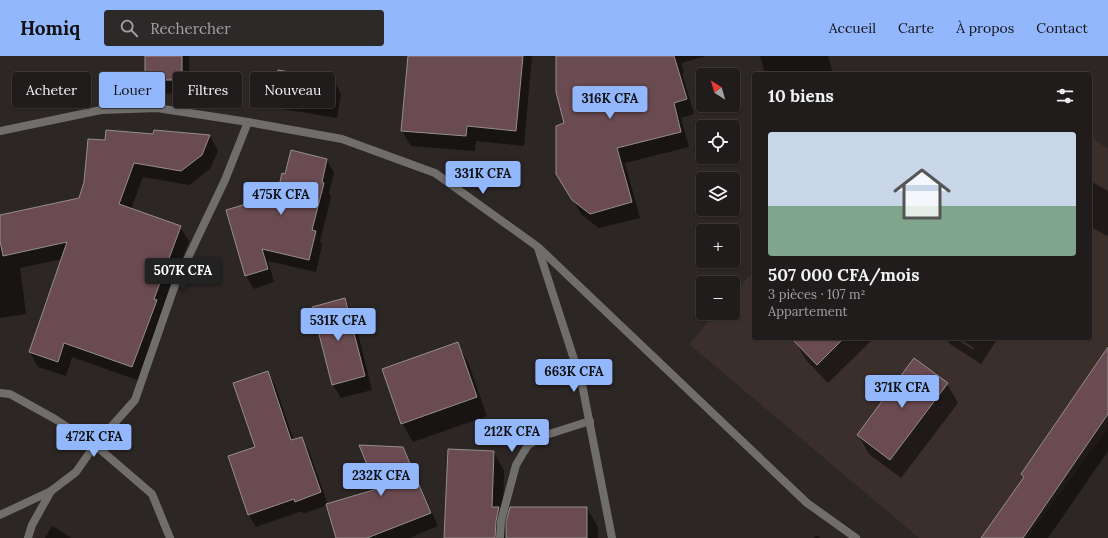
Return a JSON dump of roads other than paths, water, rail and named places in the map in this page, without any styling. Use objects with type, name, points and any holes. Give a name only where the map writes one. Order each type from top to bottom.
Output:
[{"type":"street","points":[[0,131],[101,110],[157,108],[248,122],[342,139],[436,173],[538,247],[806,503],[856,538]]},
{"type":"street","points":[[0,515],[51,491],[76,472],[95,445],[135,400],[175,285],[225,180],[248,122]]},
{"type":"street","points":[[538,247],[582,384],[612,538]]},
{"type":"street","points":[[0,393],[10,394],[55,419],[95,445],[152,494],[170,538]]},
{"type":"street","points":[[500,538],[501,521],[516,465],[528,445],[546,435],[590,421]]},
{"type":"street","points":[[28,538],[32,525],[51,491]]}]
